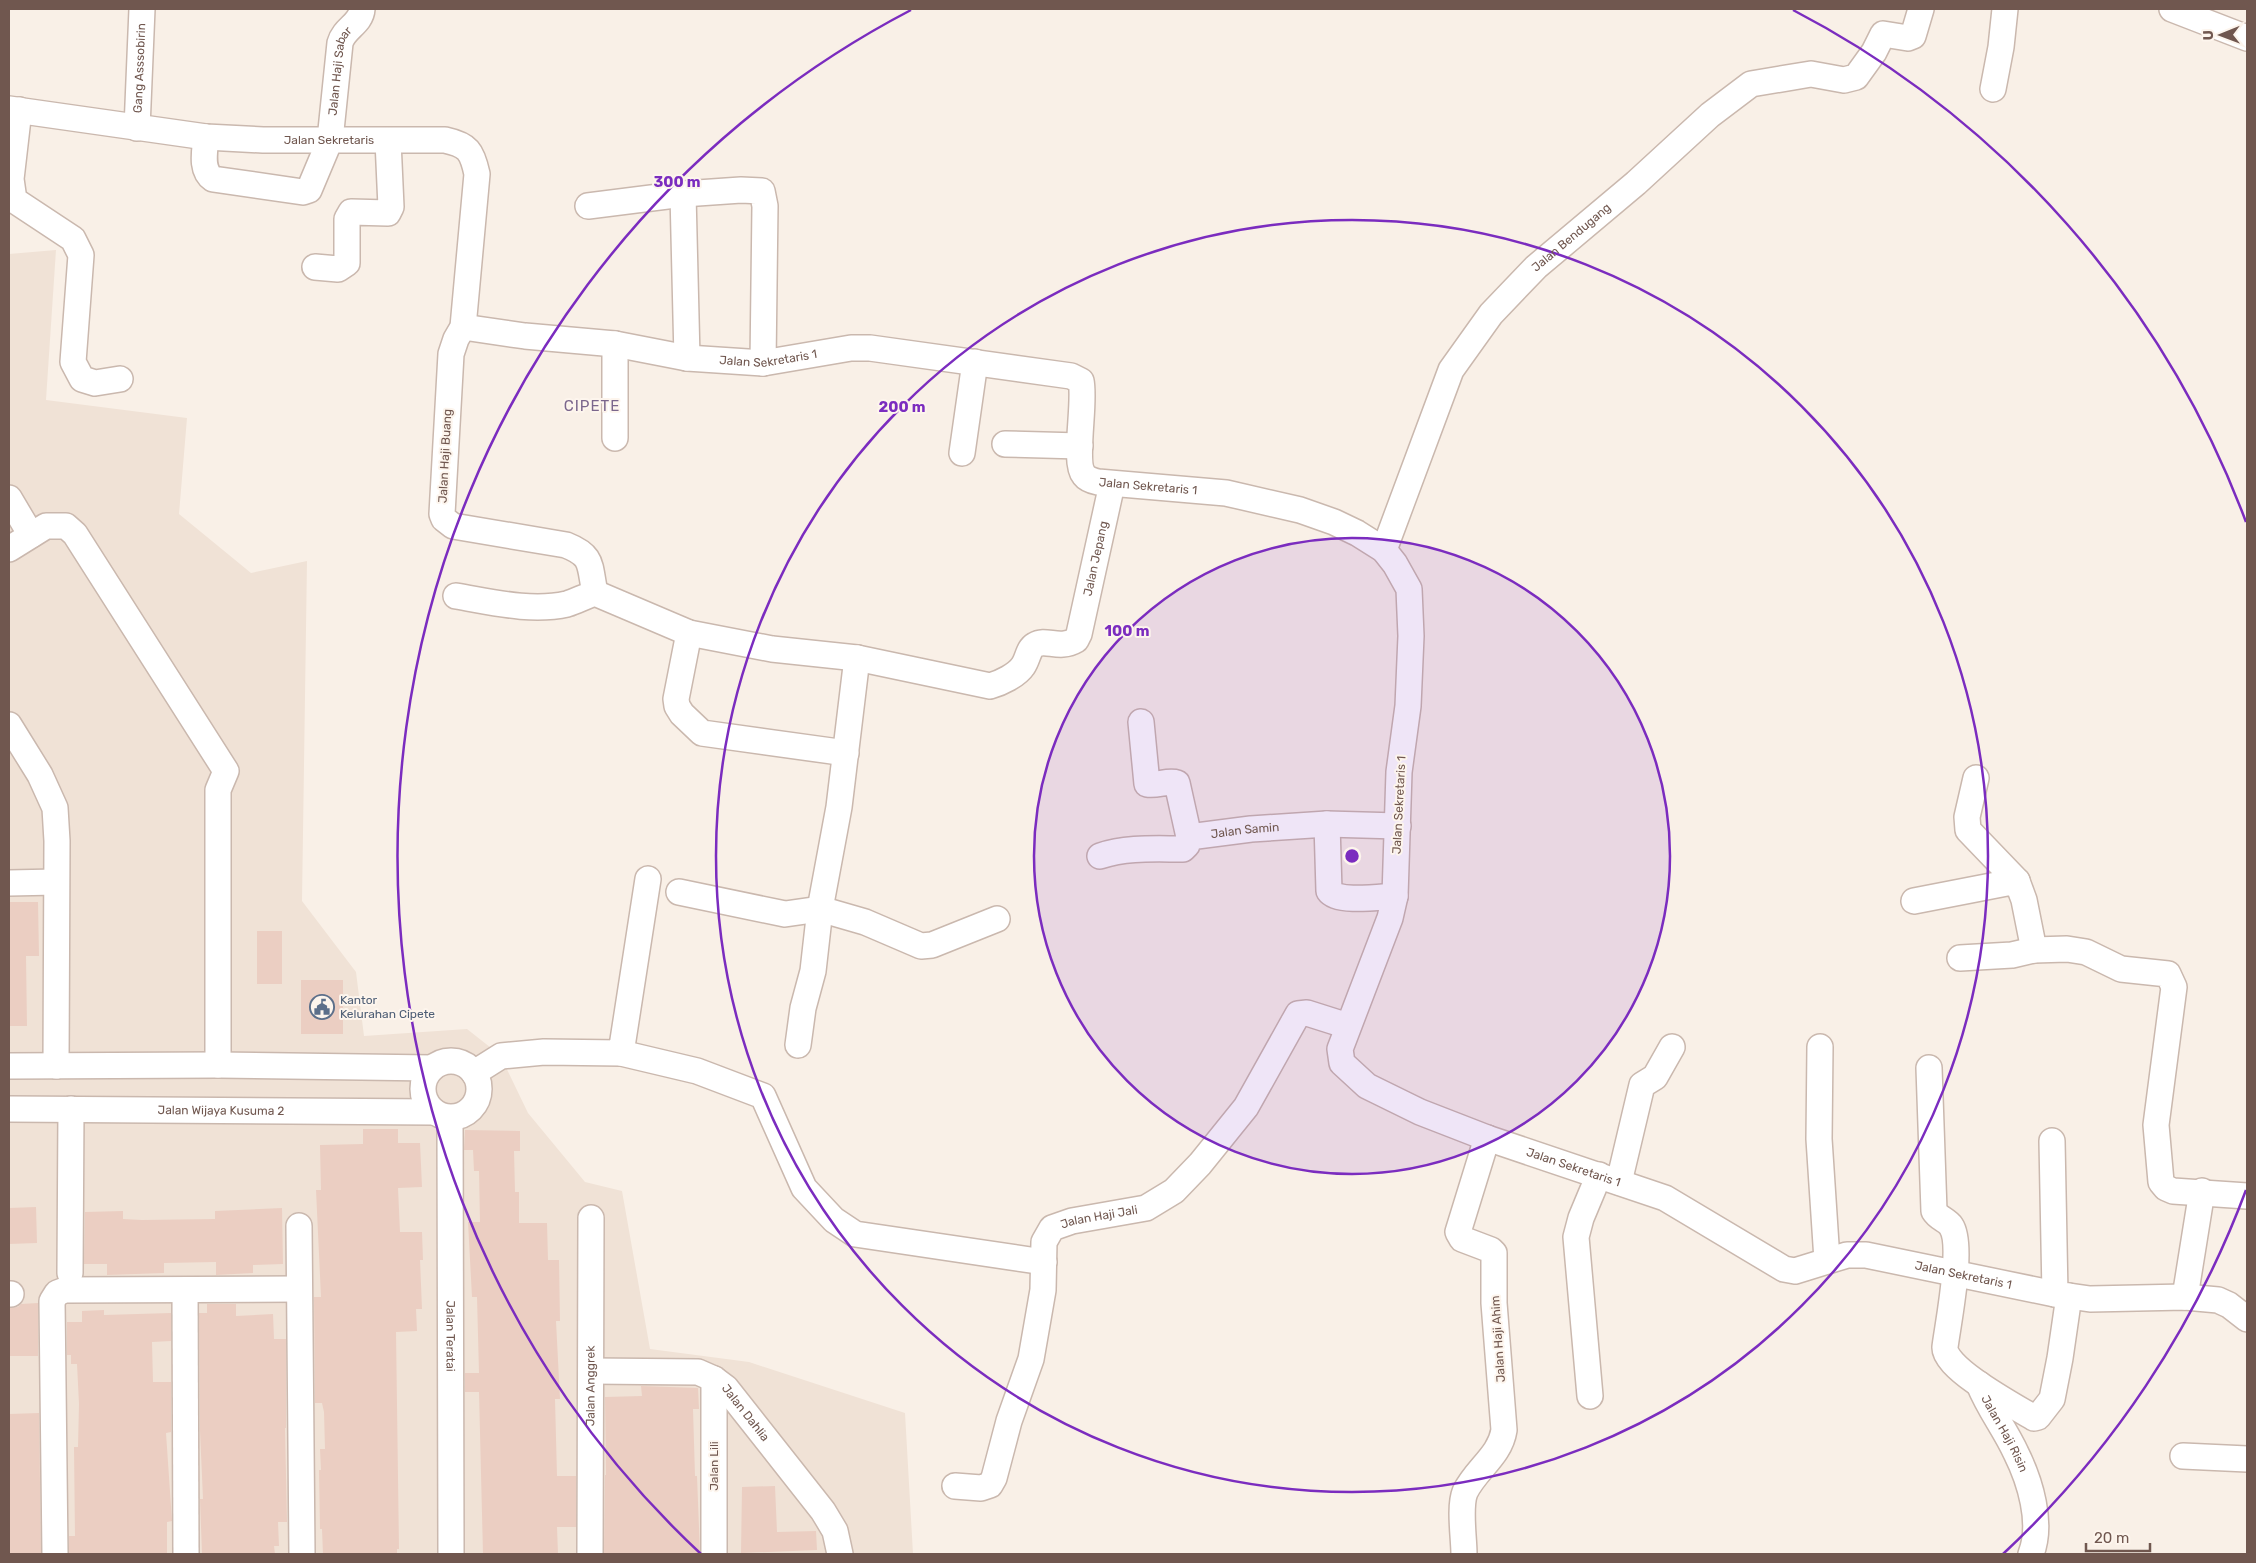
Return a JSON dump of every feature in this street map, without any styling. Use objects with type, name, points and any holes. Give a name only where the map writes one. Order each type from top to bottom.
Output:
[{"type":"street","name":"Gang Asssobirin","points":[[137,128],[142,9]]},
{"type":"street","name":"Jalan Haji Sabar","points":[[206,137],[206,171],[213,179],[302,192],[312,187],[330,140],[341,37],[361,17],[362,9]]},
{"type":"street","name":"Jalan Bendugang","points":[[1384,550],[1451,370],[1491,314],[1536,267],[1636,183],[1710,115],[1750,84],[1810,74],[1844,80],[1856,77],[1874,52],[1883,34],[1908,38],[1912,36],[1921,9]]},
{"type":"street","points":[[1993,89],[2001,47],[2005,9]]},
{"type":"street","points":[[2172,9],[2247,38]]},
{"type":"street","name":"Jalan Sekretaris","points":[[14,109],[206,137],[388,141],[446,140],[461,143],[470,151],[477,174],[463,327]]},
{"type":"street","points":[[14,109],[11,178],[14,200],[73,239],[81,255],[73,362],[82,379],[96,383],[120,379]]},
{"type":"street","points":[[315,267],[338,269],[347,263],[347,220],[351,212],[388,213],[391,207],[388,141]]},
{"type":"street","points":[[588,206],[683,194],[741,190],[762,191],[765,206],[763,363]]},
{"type":"street","points":[[683,194],[687,358]]},
{"type":"street","name":"Jalan Sekretaris 1","points":[[463,327],[525,336],[615,344],[687,358],[763,363],[851,348],[870,348],[1071,376],[1081,381],[1084,393],[1080,446],[1083,474],[1098,482],[1226,493],[1300,510],[1334,522],[1384,550],[1409,589],[1411,636],[1408,706],[1399,772],[1395,896],[1390,918],[1348,1026],[1339,1057],[1348,1070],[1367,1086],[1420,1112],[1487,1138],[1665,1198],[1784,1270],[1795,1271],[1808,1268],[1827,1260],[1847,1255],[1866,1255],[2090,1299],[2185,1297],[2218,1300],[2229,1305],[2247,1319]]},
{"type":"street","name":"Jalan Haji Buang","points":[[463,327],[456,339],[451,354],[442,514],[444,520],[453,526],[566,545],[582,552],[588,559],[596,592]]},
{"type":"street","points":[[615,344],[615,438]]},
{"type":"street","points":[[962,453],[975,362]]},
{"type":"street","points":[[1005,444],[1080,446]]},
{"type":"street","name":"Jalan Jepang","points":[[856,658],[990,686],[1001,683],[1023,667],[1031,648],[1036,644],[1043,642],[1061,646],[1076,640],[1080,634],[1112,484]]},
{"type":"street","points":[[9,498],[31,535]]},
{"type":"street","points":[[9,549],[46,526],[66,526],[75,534],[226,771],[218,790],[218,1065]]},
{"type":"street","points":[[456,596],[518,606],[548,606],[568,604],[596,592],[689,633],[772,649],[856,658],[840,806],[820,909],[814,971],[802,1008],[798,1045]]},
{"type":"street","points":[[689,633],[676,699],[677,706],[682,714],[702,732],[846,753]]},
{"type":"street","points":[[1141,722],[1147,784],[1177,783],[1189,837]]},
{"type":"street","points":[[10,729],[40,775],[55,808],[57,841],[56,1066]]},
{"type":"street","points":[[1976,778],[1967,817],[1968,830],[2017,881],[2024,900],[2034,950]]},
{"type":"street","points":[[1327,824],[1329,890],[1332,895],[1342,898],[1395,896]]},
{"type":"street","name":"Jalan Samin","points":[[1100,856],[1138,848],[1183,849],[1187,845],[1189,837],[1251,829],[1327,824],[1398,826]]},
{"type":"street","points":[[621,1053],[648,879]]},
{"type":"street","points":[[1914,901],[2017,881]]},
{"type":"street","points":[[9,883],[56,882]]},
{"type":"street","points":[[679,892],[785,914],[820,909],[865,922],[921,946],[932,945],[996,919]]},
{"type":"street","points":[[1960,958],[2012,955],[2034,950],[2067,950],[2086,952],[2121,969],[2161,972],[2171,977],[2174,987],[2156,1125],[2161,1182],[2166,1188],[2173,1191],[2202,1191],[2247,1196]]},
{"type":"street","name":"Jalan Haji Jali","points":[[955,1486],[981,1488],[990,1485],[994,1478],[1009,1421],[1031,1359],[1043,1290],[1044,1242],[1047,1234],[1055,1226],[1146,1208],[1174,1191],[1200,1164],[1246,1107],[1298,1014],[1307,1013],[1348,1026]]},
{"type":"street","points":[[1590,1396],[1576,1237],[1581,1218],[1609,1178],[1642,1085],[1655,1077],[1672,1047]]},
{"type":"street","points":[[1820,1047],[1819,1139],[1827,1260]]},
{"type":"street","points":[[9,1066],[218,1065],[432,1068],[439,1064],[454,1061],[462,1063],[474,1073],[501,1056],[544,1052],[621,1053],[697,1071],[763,1096],[772,1112],[804,1188],[834,1220],[855,1234],[1044,1262]]},
{"type":"street","points":[[432,1068],[423,1085],[427,1104],[442,1115]]},
{"type":"street","name":"Jalan Haji Risin","points":[[1929,1068],[1934,1211],[1951,1226],[1955,1234],[1955,1274],[1945,1350],[1949,1358],[1979,1384],[1986,1401],[2016,1452],[2025,1476],[2036,1528],[2035,1542],[2031,1554]]},
{"type":"street","name":"Jalan Wijaya Kusuma 2","points":[[9,1109],[442,1115],[467,1113],[476,1101],[478,1087],[474,1073]]},
{"type":"street","points":[[70,1273],[71,1109]]},
{"type":"street","name":"Jalan Teratai","points":[[442,1115],[451,1554]]},
{"type":"street","name":"Jalan Haji Ahim","points":[[1464,1554],[1464,1494],[1472,1480],[1502,1443],[1504,1430],[1494,1303],[1494,1253],[1458,1236],[1487,1138]]},
{"type":"street","points":[[1979,1384],[2034,1418],[2038,1418],[2052,1399],[2060,1358],[2062,1295],[2052,1141]]},
{"type":"street","points":[[2185,1297],[2202,1191]]},
{"type":"street","name":"Jalan Anggrek","points":[[590,1554],[591,1218]]},
{"type":"street","points":[[299,1226],[302,1554]]},
{"type":"street","points":[[55,1554],[52,1301],[56,1293],[65,1290],[300,1289]]},
{"type":"street","points":[[185,1290],[186,1554]]},
{"type":"street","name":"Jalan Dahlia","points":[[591,1371],[698,1372],[714,1379],[726,1388],[822,1511],[834,1531],[840,1554]]},
{"type":"street","name":"Jalan Lili","points":[[714,1379],[714,1554]]},
{"type":"street","points":[[2183,1456],[2247,1459]]},
{"type":"shaded area","points":[[56,250],[46,400],[187,418],[179,514],[251,573],[307,561],[302,901],[356,972],[364,1036],[467,1029],[500,1055],[528,1113],[585,1182],[622,1191],[650,1349],[749,1362],[905,1413],[913,1554],[9,1554],[9,254]]},
{"type":"building","points":[[9,902],[38,902],[39,956],[26,956],[27,1026],[9,1026]]},
{"type":"building","points":[[257,931],[282,931],[282,984],[257,984]]},
{"type":"building","name":"Kantor Kelurahan Cipete","points":[[301,980],[343,980],[343,1034],[301,1034]]},
{"type":"building","points":[[363,1129],[398,1129],[398,1143],[420,1143],[422,1187],[398,1188],[400,1232],[422,1232],[423,1260],[420,1260],[422,1309],[416,1309],[417,1331],[396,1332],[399,1549],[397,1549],[397,1554],[323,1554],[322,1529],[320,1529],[319,1470],[321,1470],[320,1449],[325,1449],[324,1412],[322,1403],[315,1403],[314,1297],[321,1297],[316,1190],[321,1190],[320,1145],[363,1144]]},
{"type":"building","points":[[465,1130],[520,1131],[520,1151],[514,1151],[515,1192],[519,1192],[519,1223],[547,1223],[548,1260],[559,1260],[560,1321],[556,1321],[560,1399],[555,1399],[557,1476],[576,1476],[576,1527],[557,1527],[558,1554],[483,1554],[479,1392],[465,1392],[465,1373],[479,1373],[477,1297],[472,1297],[468,1222],[480,1222],[479,1171],[474,1171],[473,1150],[464,1150]]},
{"type":"building","points":[[36,1207],[37,1243],[9,1244],[9,1208]]},
{"type":"building","points":[[282,1208],[283,1264],[253,1265],[253,1273],[216,1275],[216,1262],[164,1263],[164,1273],[107,1275],[107,1264],[84,1264],[85,1212],[123,1211],[123,1219],[215,1219],[215,1211]]},
{"type":"building","points":[[38,1303],[38,1356],[9,1356],[9,1308],[18,1307],[21,1304]]},
{"type":"building","points":[[207,1304],[236,1304],[236,1316],[273,1314],[274,1339],[286,1339],[287,1522],[278,1522],[279,1546],[274,1546],[275,1554],[202,1554],[200,1499],[203,1499],[200,1431],[199,1313],[207,1313]]},
{"type":"building","points":[[104,1310],[104,1315],[171,1313],[171,1341],[152,1342],[153,1382],[171,1382],[171,1432],[166,1433],[172,1521],[167,1522],[167,1554],[69,1554],[69,1536],[75,1536],[74,1447],[78,1447],[79,1404],[77,1364],[71,1364],[71,1355],[67,1355],[67,1322],[82,1322],[82,1311]]},
{"type":"building","points":[[641,1386],[698,1388],[699,1409],[693,1409],[700,1554],[604,1554],[605,1397],[642,1396]]},
{"type":"building","points":[[39,1413],[41,1554],[9,1554],[9,1414]]},
{"type":"building","points":[[775,1486],[777,1532],[816,1531],[817,1550],[741,1553],[742,1487]]},
{"type":"place","name":"Kantor Kelurahan Cipete","points":[[322,1007]]},
{"type":"district","name":"CIPETE","points":[[592,406]]}]
